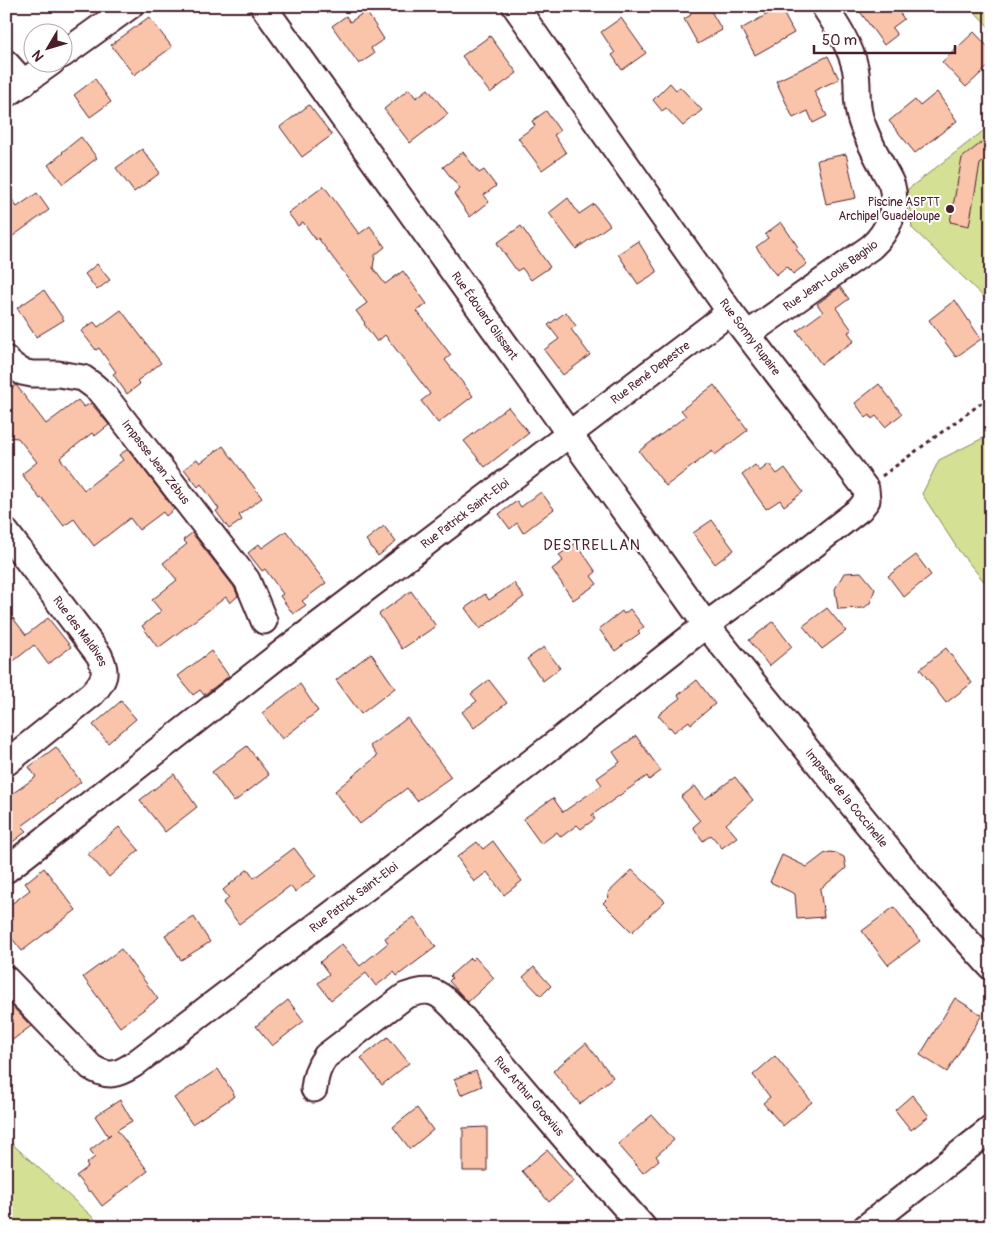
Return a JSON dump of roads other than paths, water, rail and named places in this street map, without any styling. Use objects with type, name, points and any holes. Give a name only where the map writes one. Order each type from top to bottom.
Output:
[{"type":"street","points":[[72,48],[130,6]]},
{"type":"street","name":"Rue Édouard Glissant","points":[[263,6],[706,625]]},
{"type":"street","name":"Rue Sonny Rupaire","points":[[515,6],[730,312],[866,489],[866,500],[860,509],[706,625]]},
{"type":"street","name":"Rue Jean-Louis Baghio","points":[[748,334],[871,247],[880,239],[893,213],[894,195],[891,184],[863,128],[859,113],[855,67],[842,36],[824,6]]},
{"type":"street","points":[[6,63],[15,89],[38,72]]},
{"type":"street","name":"Rue René Depestre","points":[[570,433],[730,312]]},
{"type":"street","name":"Impasse Jean Zébus","points":[[6,359],[22,372],[58,374],[83,378],[104,395],[247,580],[264,621]]},
{"type":"street","name":"Rue Patrick Saint-Eloi","points":[[6,870],[288,648],[570,433]]},
{"type":"street","name":"Rue des Maldives","points":[[6,532],[99,655],[105,673],[102,684],[92,694],[6,763]]},
{"type":"street","name":"Rue Patrick Saint-Eloi","points":[[6,979],[91,1067],[106,1074],[122,1072],[516,774],[706,625]]},
{"type":"street","name":"Impasse de la Coccinelle","points":[[706,625],[918,886],[991,967]]},
{"type":"street","name":"Rue Arthur Groevius","points":[[314,1089],[314,1079],[319,1066],[326,1056],[405,996],[420,991],[433,991],[444,997],[643,1227]]},
{"type":"street","points":[[866,1227],[990,1131]]},
{"type":"place","name":"Piscine ASPTT Archipel Guadeloupe","points":[[950,209]]},
{"type":"district","name":"DESTRELLAN","points":[[592,545]]}]
